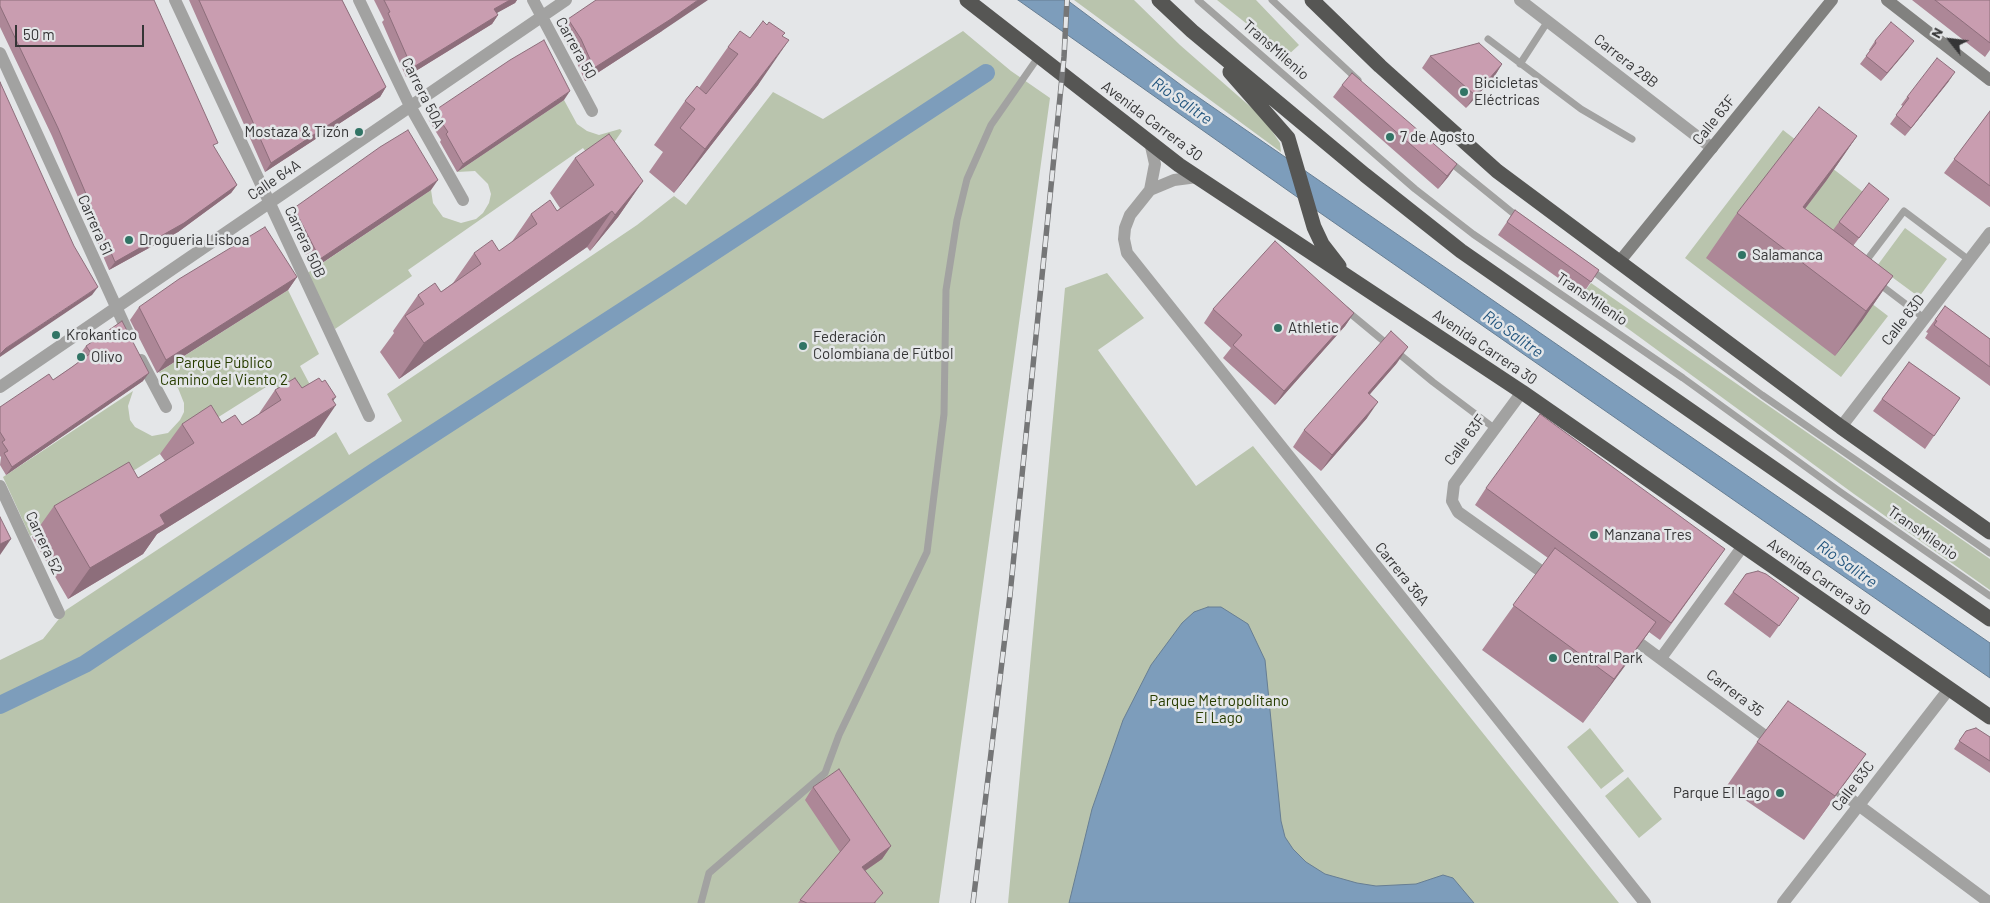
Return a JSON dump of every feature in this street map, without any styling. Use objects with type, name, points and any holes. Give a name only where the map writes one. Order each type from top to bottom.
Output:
[{"type":"highway","name":"Avenida Carrera 30","points":[[967,0],[1197,177],[1522,392],[1990,717]]},
{"type":"highway","points":[[1159,0],[1365,175],[1461,251],[1990,619]]},
{"type":"highway","points":[[1312,0],[1387,73],[1497,171],[1841,427],[1990,532]]},
{"type":"highway","points":[[1192,30],[1280,128],[1293,150],[1314,228],[1322,244],[1349,278]]},
{"type":"street","name":"Carrera 50B","points":[[175,0],[369,416]]},
{"type":"street","name":"Carrera 50A","points":[[358,0],[410,106],[463,200]]},
{"type":"street","name":"Carrera 50","points":[[533,0],[592,111]]},
{"type":"street","name":"Calle 64A","points":[[0,387],[566,0]]},
{"type":"street","name":"Carrera 28B","points":[[1520,0],[1712,148]]},
{"type":"street","name":"Calle 63F","points":[[1620,261],[1832,0]]},
{"type":"street","points":[[1887,0],[1990,80]]},
{"type":"street","name":"Carrera 51","points":[[0,54],[115,308],[166,407]]},
{"type":"street","points":[[1150,142],[1155,164],[1150,190]]},
{"type":"street","points":[[1150,190],[1174,180],[1197,177]]},
{"type":"street","name":"Carrera 36A","points":[[1150,190],[1130,215],[1126,228],[1124,239],[1127,253],[1134,265],[1645,903]]},
{"type":"street","name":"Calle 63D","points":[[1841,427],[1969,260],[1989,238]]},
{"type":"street","name":"Calle 63F","points":[[1522,392],[1454,484],[1452,501],[1458,512],[1560,585]]},
{"type":"street","name":"Carrera 52","points":[[0,486],[59,613]]},
{"type":"street","points":[[1661,658],[1743,546]]},
{"type":"street","name":"Carrera 35","points":[[1614,624],[1788,752]]},
{"type":"street","name":"Calle 63C","points":[[1783,903],[1949,689]]},
{"type":"street","points":[[1819,776],[1990,903]]},
{"type":"lane","name":"TransMilenio","points":[[1198,0],[1415,189],[1472,234],[1668,367],[1839,491],[1990,596]]},
{"type":"lane","points":[[1272,0],[1366,87]]},
{"type":"lane","points":[[1520,64],[1548,21]]},
{"type":"lane","points":[[1488,39],[1581,109],[1632,138]]},
{"type":"lane","points":[[700,903],[709,873],[825,773],[839,735],[927,552],[944,414],[946,290],[957,220],[967,178],[991,124],[1039,56]]},
{"type":"lane","points":[[1444,157],[1476,185],[1527,224]]},
{"type":"lane","points":[[1924,318],[1860,270],[1904,211],[1969,260]]},
{"type":"lane","name":"TransMilenio","points":[[1580,262],[1762,395],[1990,553]]},
{"type":"lane","points":[[1340,305],[1410,364],[1494,428]]},
{"type":"green space","points":[[1074,0],[1134,0],[1180,45],[1253,109],[1268,125],[1280,143],[1281,152]]},
{"type":"green space","points":[[1217,0],[1256,0],[1299,45],[1287,56]]},
{"type":"green space","name":"Federación Colombiana de Fútbol","points":[[963,31],[1011,71],[1050,98],[939,903],[0,903],[0,660],[43,639],[66,610],[336,432],[349,455],[402,421],[387,394],[637,225],[674,196],[686,205],[773,92],[823,119]]},
{"type":"green space","points":[[564,100],[577,124],[587,131],[599,135],[620,129],[622,131],[613,144],[590,157],[583,148],[408,270],[412,276],[335,329],[306,274],[431,190],[433,203],[443,217],[461,223],[476,219],[483,213],[489,203],[491,194],[488,184],[475,171],[457,172]]},
{"type":"green space","points":[[1783,130],[1863,192],[1832,273],[1888,316],[1841,377],[1685,258]]},
{"type":"green space","points":[[1905,228],[1947,259],[1919,297],[1877,266]]},
{"type":"green space","name":"Parque Metropolitano El Lago","points":[[1107,273],[1144,318],[1098,350],[1196,486],[1253,446],[1619,903],[1008,903],[1065,288]]},
{"type":"green space","points":[[1591,283],[1990,559],[1990,590],[1854,494],[1582,295]]},
{"type":"green space","name":"Parque Público Camino del Viento 2","points":[[288,290],[319,354],[300,366],[316,396],[292,412],[274,382],[30,536],[3,477],[133,391],[128,406],[130,420],[135,427],[152,436],[168,433],[180,420],[184,412],[184,403],[178,388],[165,381],[159,372]]},
{"type":"green space","points":[[1590,728],[1624,771],[1601,789],[1567,747]]},
{"type":"green space","points":[[1628,777],[1662,819],[1639,838],[1605,796]]},
{"type":"water","name":"Río Salitre","points":[[1018,0],[1067,0],[1185,88],[1990,643],[1990,678],[1290,192]]},
{"type":"water","points":[[1208,607],[1221,607],[1248,624],[1265,660],[1281,821],[1285,837],[1293,849],[1306,862],[1325,874],[1357,883],[1376,886],[1416,884],[1443,875],[1453,878],[1474,903],[1069,903],[1092,809],[1123,720],[1151,665],[1182,623],[1194,612]]},
{"type":"building","points":[[0,0],[154,0],[218,143],[213,145],[237,185],[184,223],[115,262],[58,128],[0,6]]},
{"type":"building","points":[[199,0],[342,0],[386,87],[271,163]]},
{"type":"building","points":[[384,0],[510,0],[494,9],[498,15],[412,68]]},
{"type":"building","points":[[596,0],[698,0],[594,68],[581,39],[568,19]]},
{"type":"building","points":[[1935,0],[1990,0],[1990,43]]},
{"type":"building","points":[[763,21],[767,25],[769,22],[785,33],[782,36],[789,40],[705,149],[680,128],[695,109],[685,101],[697,86],[706,94],[738,54],[728,47],[740,31],[750,38]]},
{"type":"building","points":[[1891,22],[1914,41],[1887,73],[1866,56],[1876,43],[1875,41]]},
{"type":"building","points":[[544,40],[570,91],[463,164],[446,134],[448,132],[434,111],[510,60]]},
{"type":"building","points":[[1479,43],[1502,64],[1475,95],[1430,56]]},
{"type":"building","points":[[1937,58],[1955,72],[1911,128],[1896,115],[1909,98],[1907,97]]},
{"type":"building","points":[[1352,73],[1457,164],[1447,176],[1342,85]]},
{"type":"building","points":[[0,82],[74,246],[98,287],[6,348],[0,354]]},
{"type":"building","points":[[1819,107],[1857,136],[1803,207],[1893,276],[1866,311],[1737,213]]},
{"type":"building","points":[[1990,111],[1990,186],[1954,159]]},
{"type":"building","points":[[408,130],[438,180],[320,259],[294,208],[380,147]]},
{"type":"building","points":[[609,134],[643,181],[615,215],[612,211],[424,343],[405,316],[424,304],[418,295],[435,283],[441,292],[481,264],[474,253],[492,240],[499,251],[537,224],[531,214],[550,200],[557,211],[594,185],[575,158]]},
{"type":"building","points":[[1869,183],[1889,199],[1859,238],[1839,222]]},
{"type":"building","points":[[1515,210],[1599,270],[1591,282],[1507,222]]},
{"type":"building","points":[[265,227],[297,277],[166,360],[139,307],[179,279]]},
{"type":"building","points":[[1275,241],[1354,313],[1284,391],[1233,345],[1242,335],[1213,309]]},
{"type":"building","points":[[1945,306],[1990,339],[1990,367],[1934,325],[1937,321],[1935,320]]},
{"type":"building","points":[[122,321],[149,373],[12,467],[4,453],[8,451],[2,442],[5,440],[0,432],[0,407],[49,374],[53,380],[72,367],[91,353],[86,346]]},
{"type":"building","points":[[1391,331],[1408,347],[1368,393],[1378,402],[1332,455],[1304,430]]},
{"type":"building","points":[[1909,362],[1960,398],[1934,436],[1882,399]]},
{"type":"building","points":[[295,378],[302,388],[319,378],[322,382],[325,380],[336,397],[332,399],[336,405],[160,515],[165,524],[90,568],[54,506],[129,462],[138,478],[194,443],[182,424],[211,405],[222,423],[235,415],[242,425],[281,400],[275,390]]},
{"type":"building","name":"Manzana Tres","points":[[1540,414],[1725,549],[1671,623],[1486,488]]},
{"type":"building","points":[[0,517],[11,539],[0,544]]},
{"type":"building","points":[[1555,548],[1656,622],[1614,679],[1513,605]]},
{"type":"building","points":[[1758,571],[1766,574],[1799,598],[1779,626],[1733,592],[1746,574]]},
{"type":"building","points":[[1788,701],[1866,754],[1835,796],[1757,742]]},
{"type":"building","points":[[1976,728],[1990,737],[1990,761],[1959,741],[1966,731]]},
{"type":"building","points":[[839,769],[891,846],[862,867],[883,893],[874,903],[807,903],[800,900],[850,840],[813,787]]},
{"type":"waterway","points":[[0,705],[85,664],[377,470],[986,73]]},
{"type":"railway","points":[[973,903],[1010,595],[1064,57],[1067,0]]},
{"type":"place","name":"Bicicletas Eléctricas","points":[[1464,92]]},
{"type":"place","name":"Mostaza & Tizón","points":[[359,132]]},
{"type":"place","name":"7 de Agosto","points":[[1390,137]]},
{"type":"place","name":"Drogueria Lisboa","points":[[129,240]]},
{"type":"place","name":"Salamanca","points":[[1742,255]]},
{"type":"place","name":"Athletic","points":[[1278,328]]},
{"type":"place","name":"Krokantico","points":[[56,335]]},
{"type":"place","name":"Federación Colombiana de Fútbol","points":[[803,346]]},
{"type":"place","name":"Olivo","points":[[81,357]]},
{"type":"place","name":"Manzana Tres","points":[[1594,535]]},
{"type":"place","name":"Central Park","points":[[1553,658]]},
{"type":"place","name":"Parque El Lago","points":[[1780,793]]}]
